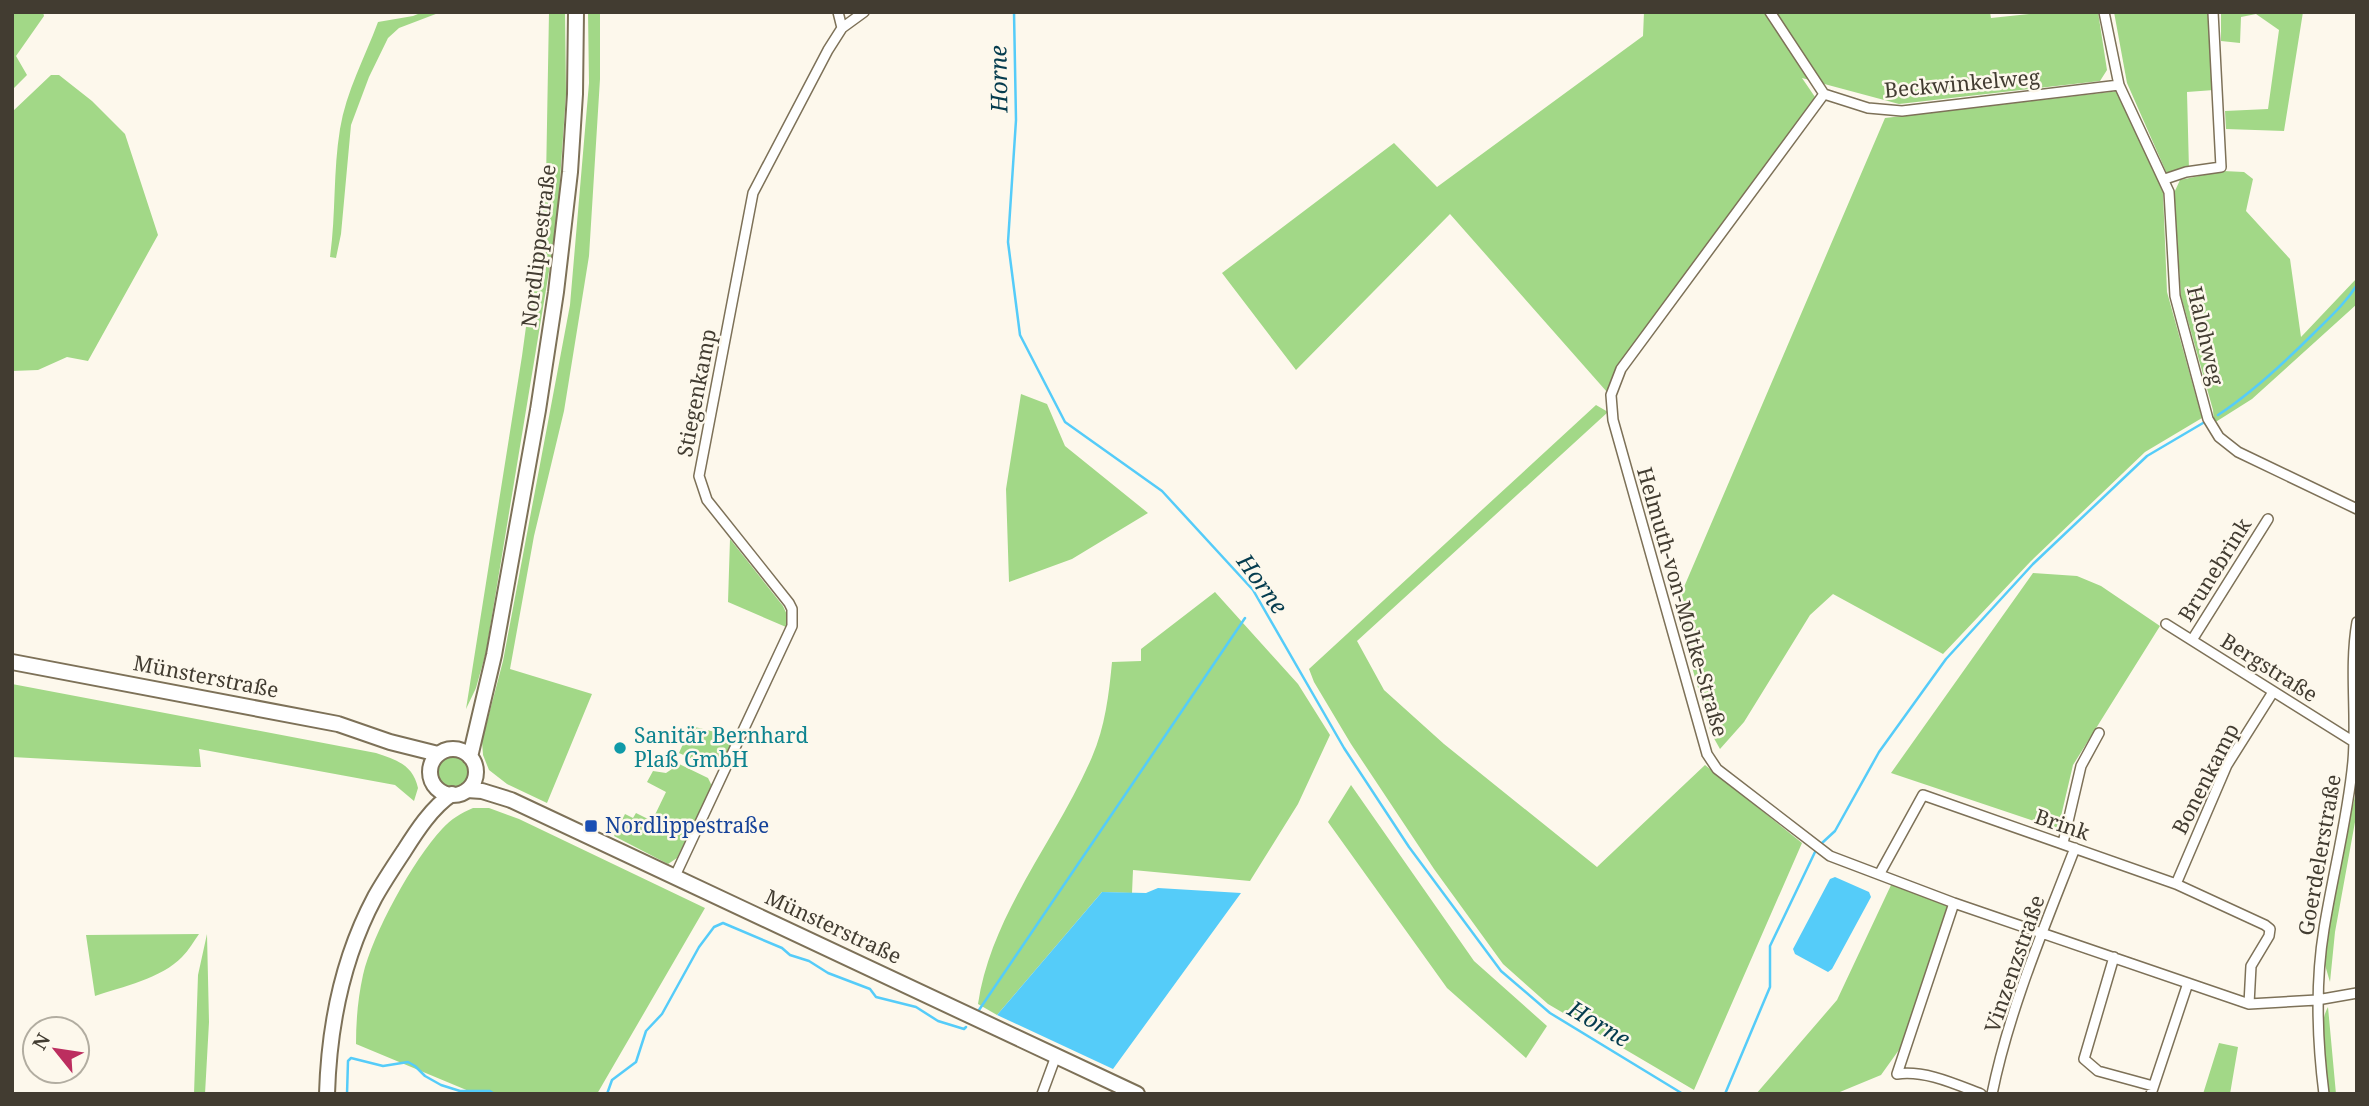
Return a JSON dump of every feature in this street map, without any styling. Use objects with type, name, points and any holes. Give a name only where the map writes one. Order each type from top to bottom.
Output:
[{"type":"main road","name":"Nordlippestraße","points":[[470,757],[494,655],[538,410],[556,292],[570,172],[576,12]]},
{"type":"main road","name":"Münsterstraße","points":[[12,662],[329,722],[438,754]]},
{"type":"main road","name":"Nordlippestraße","points":[[454,749],[464,735],[485,689]]},
{"type":"main road","name":"Münsterstraße","points":[[390,742],[424,765],[432,777]]},
{"type":"main road","points":[[327,1094],[331,1034],[339,994],[354,946],[375,897],[413,837],[438,806],[473,781],[475,772],[470,757],[454,749],[438,754],[431,765],[429,802],[413,837]]},
{"type":"main road","name":"Münsterstraße","points":[[475,772],[511,800]]},
{"type":"main road","points":[[432,777],[441,791],[459,792]]},
{"type":"main road","name":"Münsterstraße","points":[[459,792],[482,791],[511,800],[1137,1094]]},
{"type":"street","points":[[838,12],[842,28],[864,12]]},
{"type":"street","points":[[1770,12],[1824,94]]},
{"type":"street","name":"Halohweg","points":[[2105,12],[2119,85],[2169,192],[2175,296],[2212,429],[2238,452],[2357,509]]},
{"type":"street","points":[[2165,180],[2186,172],[2221,167],[2213,12]]},
{"type":"street","name":"Stiegenkamp","points":[[675,876],[792,626],[792,609],[789,603],[707,500],[699,476],[753,192],[842,28]]},
{"type":"street","name":"Beckwinkelweg","points":[[1824,94],[1868,108],[1902,111],[2119,85]]},
{"type":"street","name":"Helmuth-von-Moltke-Straße","points":[[1824,94],[1621,369],[1615,382],[1611,405],[1613,420],[1707,754],[1717,769],[1830,856],[1954,903],[2249,1004],[2317,1000],[2357,993]]},
{"type":"street","name":"Brunebrink","points":[[2192,640],[2269,519]]},
{"type":"street","name":"Goerdelerstraße","points":[[2324,1094],[2317,1000],[2323,930],[2355,760],[2357,622]]},
{"type":"street","name":"Bergstraße","points":[[2166,624],[2354,742]]},
{"type":"street","name":"Bonenkamp","points":[[2176,884],[2227,765],[2273,692]]},
{"type":"street","points":[[2063,843],[2081,766],[2090,745],[2099,733]]},
{"type":"street","name":"Brink","points":[[1880,873],[1923,795],[2063,843],[2176,884],[2270,929],[2269,936],[2250,966],[2249,1004]]},
{"type":"street","name":"Vinzenzstraße","points":[[1992,1094],[2014,1016],[2042,933],[2075,848]]},
{"type":"street","points":[[1954,903],[1897,1074],[1909,1072],[1927,1075],[1968,1092],[1981,1094]]},
{"type":"street","points":[[2114,957],[2084,1059],[2098,1070],[2152,1090],[2188,983]]},
{"type":"street","points":[[1042,1094],[1056,1056]]},
{"type":"green space","points":[[12,12],[43,12],[44,16],[16,56],[27,75],[12,90]]},
{"type":"green space","points":[[423,12],[441,12],[399,28],[388,38],[369,77],[351,125],[341,234],[336,258],[330,257],[338,145],[351,88],[378,22]]},
{"type":"green space","points":[[549,12],[565,12],[566,94],[557,223],[486,652],[476,688],[466,709],[522,356],[546,180]]},
{"type":"green space","points":[[588,12],[600,12],[600,79],[589,256],[564,411],[534,536],[510,669],[592,694],[547,803],[507,784],[489,770],[483,755],[482,741],[503,661],[570,305],[589,83]]},
{"type":"green space","points":[[1644,12],[1990,12],[1991,18],[2047,12],[2098,12],[2107,70],[2100,81],[1899,104],[1802,78],[1815,97],[1612,377],[1607,392],[1450,214],[1296,370],[1222,273],[1394,143],[1437,187],[1643,36]]},
{"type":"green space","points":[[2114,12],[2210,12],[2214,90],[2187,92],[2189,170],[2167,174],[2127,83]]},
{"type":"green space","points":[[2221,12],[2303,12],[2284,131],[2226,129],[2225,111],[2268,109],[2279,30],[2256,14],[2241,17],[2240,43],[2221,41]]},
{"type":"green space","points":[[51,75],[59,75],[92,101],[125,134],[158,235],[88,361],[67,357],[38,370],[12,371],[12,112]]},
{"type":"green space","points":[[2119,91],[2163,192],[2167,292],[2202,418],[2145,452],[2031,561],[1943,654],[1833,594],[1810,615],[1744,722],[1720,749],[1711,733],[1675,608],[1885,118]]},
{"type":"green space","points":[[2223,171],[2244,172],[2253,179],[2246,211],[2290,259],[2301,337],[2357,278],[2357,304],[2252,399],[2214,423],[2213,410],[2181,296],[2174,193],[2180,180]]},
{"type":"green space","points":[[1021,394],[1047,404],[1065,446],[1148,513],[1072,559],[1009,582],[1006,489]]},
{"type":"green space","points":[[1596,405],[1608,412],[1357,641],[1384,690],[1444,744],[1597,867],[1705,765],[1802,843],[1694,1090],[1548,1004],[1503,964],[1434,869],[1351,744],[1309,669]]},
{"type":"green space","points":[[730,539],[783,606],[788,617],[786,627],[728,602]]},
{"type":"green space","points":[[2033,573],[2077,576],[2101,586],[2160,626],[2073,765],[2058,829],[1891,773]]},
{"type":"green space","points":[[1215,592],[1298,684],[1330,735],[1298,804],[1250,881],[1133,870],[1132,893],[1102,892],[997,1015],[978,1004],[985,971],[1011,908],[1092,757],[1103,722],[1112,662],[1141,661],[1141,649]]},
{"type":"green space","points":[[12,684],[376,753],[397,761],[408,769],[418,788],[414,801],[395,785],[199,749],[201,767],[12,757]]},
{"type":"green space","points":[[691,726],[735,737],[721,767],[712,768],[679,753]]},
{"type":"green space","points":[[453,753],[466,758],[471,771],[466,784],[453,789],[440,784],[435,771],[440,758]]},
{"type":"green space","points":[[675,762],[708,778],[712,786],[677,858],[668,864],[614,836],[625,814],[633,818],[636,813],[652,821],[666,792],[647,782],[653,771],[666,773],[672,769]]},
{"type":"green space","points":[[1351,785],[1474,961],[1547,1026],[1526,1058],[1447,988],[1328,822]]},
{"type":"green space","points":[[2356,792],[2357,811],[2335,932],[2330,982],[2325,965],[2325,951],[2350,805],[2353,805]]},
{"type":"green space","points":[[473,808],[489,808],[519,819],[705,908],[597,1094],[476,1094],[356,1044],[363,975],[375,939],[407,878],[431,842],[449,822]]},
{"type":"green space","points":[[1892,883],[1953,906],[1901,1047],[1881,1075],[1835,1094],[1756,1094],[1837,1000]]},
{"type":"green space","points":[[199,934],[182,957],[164,971],[95,996],[86,935]]},
{"type":"green space","points":[[207,934],[209,1022],[205,1094],[194,1094],[198,975]]},
{"type":"green space","points":[[2328,1007],[2336,1094],[2328,1094],[2322,1049],[2324,1016]]},
{"type":"green space","points":[[2219,1043],[2238,1047],[2230,1094],[2203,1094]]},
{"type":"water","points":[[1835,877],[1869,892],[1871,897],[1828,972],[1795,954],[1793,949],[1830,879]]},
{"type":"water","points":[[1158,888],[1241,893],[1113,1069],[997,1015],[1102,892],[1146,893]]},
{"type":"waterway","name":"Horne","points":[[1014,12],[1016,120],[1008,242],[1020,335],[1065,422],[1162,491],[1253,590],[1344,748],[1409,847],[1501,971],[1550,1013],[1683,1094]]},
{"type":"waterway","points":[[2218,415],[2256,387],[2290,356],[2336,311],[2357,285]]},
{"type":"waterway","points":[[1822,843],[1835,831],[1879,752],[1946,659],[2033,564],[2147,456],[2203,423]]},
{"type":"waterway","points":[[979,1010],[1245,618]]},
{"type":"waterway","points":[[1725,1094],[1770,987],[1770,946],[1815,852]]},
{"type":"waterway","points":[[607,1094],[612,1080],[636,1062],[646,1031],[662,1014],[699,947],[714,927],[723,923],[782,948],[790,955],[809,961],[828,973],[870,989],[876,997],[916,1007],[938,1021],[964,1029],[966,1027]]},
{"type":"waterway","points":[[347,1094],[348,1061],[351,1058],[383,1066],[408,1062],[441,1085],[460,1091],[490,1091],[494,1094]]},
{"type":"place","name":"Sanitär Bernhard Plaß GmbH","points":[[620,748]]},
{"type":"place","name":"Nordlippestraße","points":[[591,826]]}]
